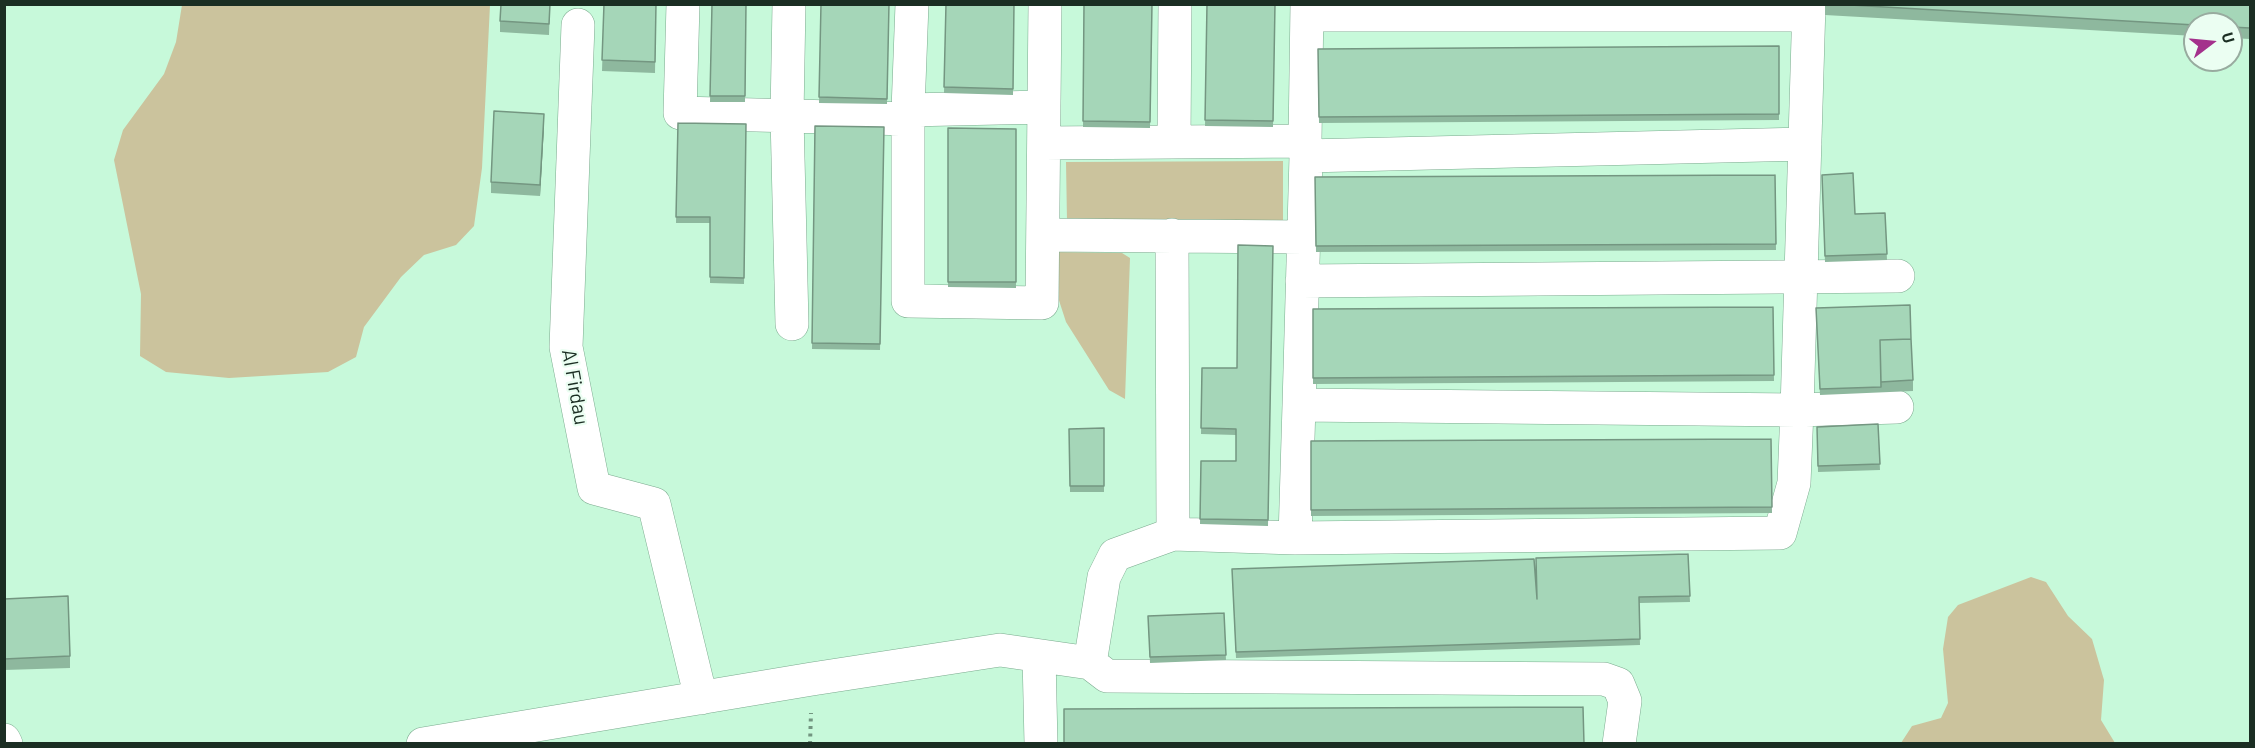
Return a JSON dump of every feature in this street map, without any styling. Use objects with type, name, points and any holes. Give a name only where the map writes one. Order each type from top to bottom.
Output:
[{"type":"street","points":[[683,4],[680,113],[788,116],[908,114],[1044,107]]},
{"type":"street","points":[[789,4],[788,116],[792,324]]},
{"type":"street","points":[[912,4],[908,114],[908,301],[1042,303],[1045,4]]},
{"type":"street","points":[[1174,141],[1175,4]]},
{"type":"street","points":[[1090,663],[1104,577],[1115,555],[1173,534],[1295,538],[1780,533],[1794,483],[1809,10],[1307,10],[1304,237],[1295,538]]},
{"type":"street","name":"Al Firdau","points":[[578,25],[566,347],[594,488],[654,504],[701,698]]},
{"type":"street","points":[[1044,143],[1174,141],[1305,149],[1805,144]]},
{"type":"street","points":[[1043,235],[1304,237]]},
{"type":"street","points":[[1172,235],[1173,534]]},
{"type":"street","points":[[1302,280],[1898,276]]},
{"type":"street","points":[[1299,405],[1797,410],[1897,407]]},
{"type":"street","points":[[423,744],[1000,650],[1090,663],[1107,676],[1604,679],[1618,684],[1625,701],[1619,744]]},
{"type":"street","points":[[1039,656],[1041,744]]},
{"type":"shaded area","points":[[182,5],[490,5],[482,168],[474,226],[456,245],[424,255],[401,277],[364,327],[356,357],[328,372],[229,378],[166,372],[140,356],[141,294],[114,160],[123,130],[164,74],[176,42]]},
{"type":"shaded area","points":[[1283,161],[1283,220],[1067,221],[1066,162]]},
{"type":"shaded area","points":[[1054,252],[1122,253],[1130,258],[1125,399],[1109,390],[1066,322],[1054,285]]},
{"type":"shaded area","points":[[2031,577],[2046,582],[2068,616],[2092,639],[2104,680],[2101,720],[2115,743],[1901,743],[1912,726],[1941,718],[1948,703],[1943,649],[1948,617],[1958,605]]},
{"type":"building","points":[[501,4],[550,4],[549,24],[500,21]]},
{"type":"building","points":[[604,4],[656,4],[655,62],[602,60]]},
{"type":"building","points":[[712,4],[746,4],[745,96],[710,96]]},
{"type":"building","points":[[821,4],[889,4],[887,99],[819,97]]},
{"type":"building","points":[[946,4],[1014,4],[1013,89],[944,87]]},
{"type":"building","points":[[1084,4],[1152,4],[1150,122],[1083,121]]},
{"type":"building","points":[[1207,4],[1275,4],[1273,121],[1205,120]]},
{"type":"building","points":[[1833,4],[2250,4],[2250,28],[2243,28],[2243,12],[2183,12],[2183,24]]},
{"type":"building","points":[[1779,46],[1779,114],[1319,117],[1318,49]]},
{"type":"building","points":[[494,111],[544,114],[540,185],[491,182]]},
{"type":"building","points":[[678,123],[746,124],[744,278],[710,277],[710,217],[676,217]]},
{"type":"building","points":[[815,126],[884,127],[880,344],[812,343]]},
{"type":"building","points":[[948,128],[1016,129],[1016,282],[948,282]]},
{"type":"building","points":[[1853,173],[1855,214],[1885,213],[1887,254],[1825,256],[1822,175]]},
{"type":"building","points":[[1775,175],[1776,244],[1316,246],[1315,177]]},
{"type":"building","points":[[1238,245],[1273,246],[1268,520],[1200,519],[1201,461],[1236,461],[1236,429],[1201,428],[1202,368],[1237,368]]},
{"type":"building","points":[[1910,305],[1911,339],[1880,340],[1881,387],[1820,389],[1816,308]]},
{"type":"building","points":[[1773,307],[1774,375],[1313,378],[1313,309]]},
{"type":"building","points":[[1911,339],[1913,380],[1881,382],[1880,340]]},
{"type":"building","points":[[1878,424],[1880,464],[1818,466],[1817,427]]},
{"type":"building","points":[[1104,428],[1104,486],[1070,486],[1069,429]]},
{"type":"building","points":[[1771,439],[1772,507],[1311,510],[1311,441]]},
{"type":"building","points":[[1688,554],[1690,596],[1639,597],[1640,639],[1236,652],[1232,569],[1534,559],[1537,599],[1536,558]]},
{"type":"building","points":[[68,596],[70,656],[4,659],[4,599]]},
{"type":"building","points":[[1224,613],[1226,655],[1150,657],[1148,616]]},
{"type":"building","points":[[1583,707],[1584,744],[1064,744],[1064,709]]}]
